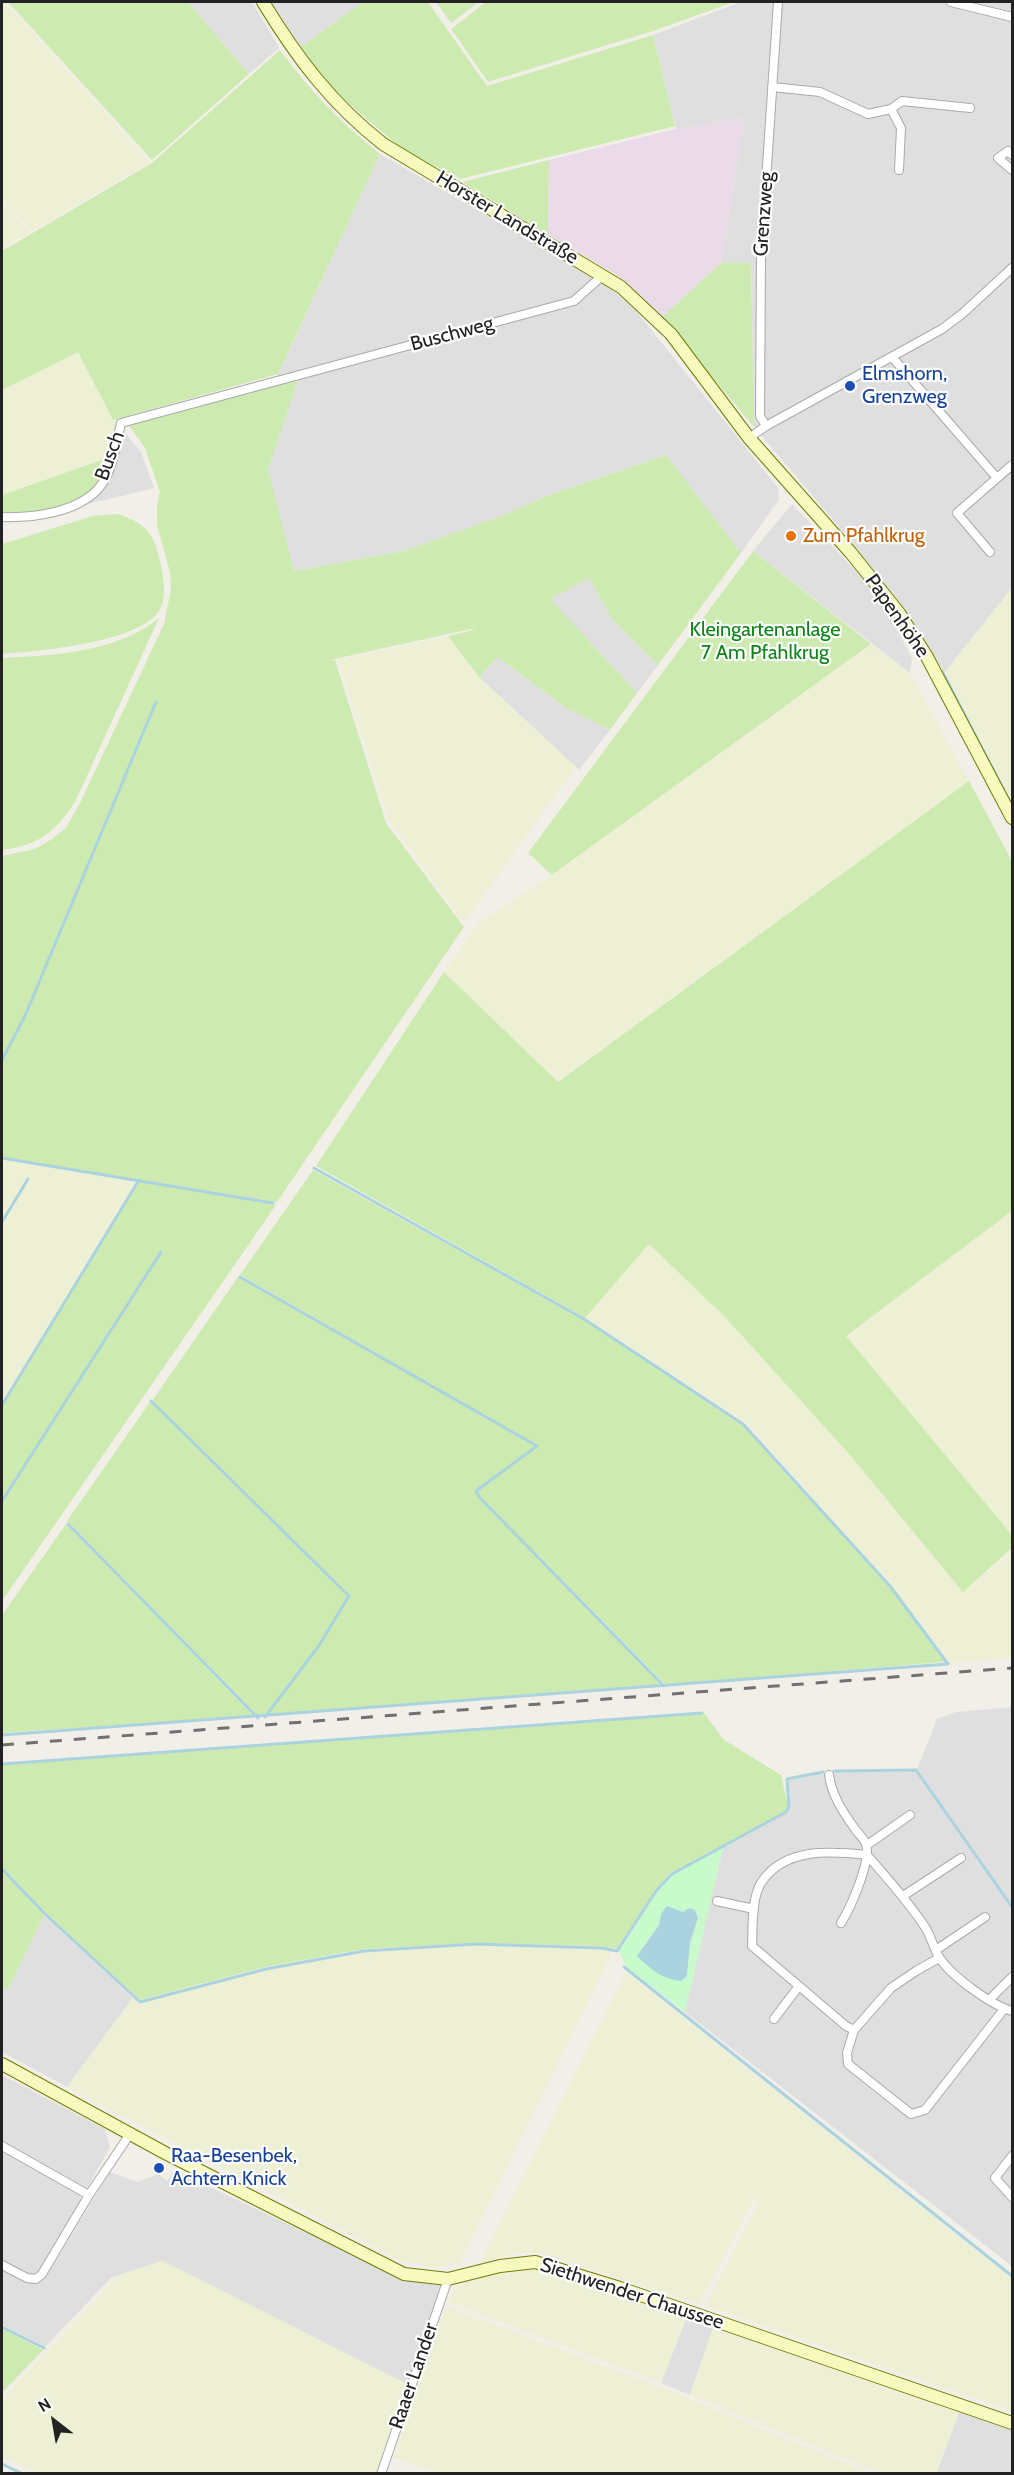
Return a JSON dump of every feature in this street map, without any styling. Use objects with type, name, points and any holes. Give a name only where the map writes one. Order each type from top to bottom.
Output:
[{"type":"main road","name":"Horster Landstraße","points":[[263,2],[298,58],[326,93],[383,144],[603,275],[638,301],[670,334],[749,438]]},
{"type":"main road","name":"Papenhöhe","points":[[749,438],[850,553],[899,613],[927,657],[1012,818]]},
{"type":"main road","name":"Siethwender Chaussee","points":[[2,2064],[130,2134],[404,2274],[448,2279],[500,2266],[535,2262],[630,2291],[1012,2423]]},
{"type":"street","name":"Grenzweg","points":[[766,426],[760,416],[761,255],[778,2]]},
{"type":"street","points":[[951,2],[1012,17]]},
{"type":"street","points":[[772,87],[820,92],[867,114],[891,109],[902,101],[970,108]]},
{"type":"street","points":[[891,109],[901,128],[899,170]]},
{"type":"street","points":[[1012,155],[1008,152],[998,158],[1012,170]]},
{"type":"street","points":[[749,438],[766,426],[942,329],[962,314],[1012,268]]},
{"type":"street","name":"Buschweg","points":[[292,377],[574,301],[603,275]]},
{"type":"street","points":[[892,357],[997,478]]},
{"type":"street","name":"Busch","points":[[2,517],[19,518],[74,506],[99,489],[111,464],[121,423],[292,377]]},
{"type":"street","points":[[990,552],[957,513],[1012,465]]},
{"type":"street","points":[[829,1775],[831,1787],[840,1808],[867,1845],[867,1855],[855,1899],[841,1923]]},
{"type":"street","points":[[867,1845],[910,1815]]},
{"type":"street","points":[[854,2030],[752,1946],[754,1909],[761,1883],[779,1864],[811,1852],[867,1855],[903,1896],[927,1929],[938,1954],[972,1990],[1008,2010],[925,2110],[911,2114],[848,2064],[847,2052],[854,2030],[891,1988],[916,1971],[938,1954],[985,1917]]},
{"type":"street","points":[[903,1896],[961,1858]]},
{"type":"street","points":[[717,1901],[754,1909]]},
{"type":"street","points":[[989,2000],[1012,1977]]},
{"type":"street","points":[[774,2019],[800,1986]]},
{"type":"street","points":[[2,2265],[27,2278],[36,2279],[42,2274],[89,2195],[130,2134]]},
{"type":"street","points":[[2,2146],[89,2195]]},
{"type":"street","points":[[1012,2156],[995,2178],[1012,2197]]},
{"type":"street","name":"Raaer Lander","points":[[381,2474],[448,2279]]},
{"type":"shaded area","points":[[188,2],[252,2],[279,48],[249,74]]},
{"type":"shaded area","points":[[270,2],[363,2],[301,47]]},
{"type":"shaded area","points":[[741,2],[1012,2],[1012,588],[945,672],[852,542],[754,427],[751,263],[721,263],[744,118],[676,129],[653,35]]},
{"type":"shaded area","points":[[744,118],[721,263],[662,317],[620,277],[548,234],[549,160],[676,129]]},
{"type":"shaded area","points":[[380,154],[594,277],[570,299],[276,379]]},
{"type":"shaded area","points":[[603,282],[637,312],[778,488],[779,499],[741,553],[665,455],[547,496],[499,517],[404,551],[293,571],[268,470],[298,380],[576,304]]},
{"type":"shaded area","points":[[122,429],[141,452],[154,488],[88,504],[102,488]]},
{"type":"shaded area","points":[[792,504],[858,573],[890,616],[912,658],[910,673],[753,551]]},
{"type":"shaded area","points":[[589,578],[612,619],[658,665],[637,693],[549,599]]},
{"type":"shaded area","points":[[498,657],[566,708],[610,730],[579,770],[479,677]]},
{"type":"shaded area","points":[[1012,1707],[1012,2266],[685,2012],[723,1848],[786,1813],[790,1807],[787,1779],[833,1772],[916,1772],[937,1719],[956,1712]]},
{"type":"shaded area","points":[[44,1915],[133,1998],[67,2087],[2,2052],[2,1986],[8,1990]]},
{"type":"shaded area","points":[[2,2075],[105,2129],[110,2147],[87,2188],[2,2141]]},
{"type":"shaded area","points":[[2,2149],[79,2194],[81,2200],[39,2271],[30,2275],[2,2261]]},
{"type":"shaded area","points":[[174,2170],[404,2279],[441,2285],[409,2385],[162,2261],[111,2278],[45,2347],[2,2325],[2,2270],[27,2283],[39,2282],[46,2277],[110,2172],[138,2182],[158,2174],[167,2181]]},
{"type":"shaded area","points":[[686,2319],[713,2328],[690,2395],[661,2383]]},
{"type":"shaded area","points":[[960,2410],[1012,2429],[1012,2473],[936,2474]]},
{"type":"green space","points":[[2,2],[5,2],[150,162],[32,231],[2,198]]},
{"type":"green space","points":[[8,2],[188,2],[249,74],[152,160]]},
{"type":"green space","points":[[363,2],[428,2],[487,86],[653,35],[675,126],[460,179],[403,150],[332,89],[301,47]]},
{"type":"green space","points":[[436,2],[479,2],[451,23]]},
{"type":"green space","points":[[486,2],[734,2],[653,31],[488,82],[451,29]]},
{"type":"green space","points":[[280,50],[326,105],[380,154],[278,374],[113,420],[78,352],[2,390],[2,251],[152,163]]},
{"type":"green space","points":[[549,160],[548,234],[462,182]]},
{"type":"green space","points":[[2,201],[30,232],[2,248]]},
{"type":"green space","points":[[721,263],[751,263],[754,427],[662,317]]},
{"type":"green space","points":[[78,352],[116,426],[110,457],[2,495],[2,390]]},
{"type":"green space","points":[[298,380],[268,470],[294,571],[404,551],[499,517],[547,496],[666,455],[741,553],[658,665],[612,619],[589,578],[550,599],[637,693],[610,730],[566,708],[498,657],[479,677],[448,636],[475,628],[330,660],[335,660],[386,823],[464,927],[277,1202],[2,1157],[2,856],[35,849],[66,828],[164,624],[171,589],[170,572],[157,525],[157,505],[160,492],[145,448],[128,424]]},
{"type":"green space","points":[[110,457],[95,487],[76,502],[39,513],[2,515],[2,495]]},
{"type":"green space","points":[[117,514],[141,525],[155,543],[163,578],[164,596],[161,607],[151,619],[135,629],[113,637],[63,647],[2,654],[2,544],[93,516]]},
{"type":"green space","name":"Kleingartenanlage 7 Am Pfahlkrug","points":[[753,551],[871,644],[552,875],[528,853]]},
{"type":"green space","points":[[1012,588],[1012,801],[945,672]]},
{"type":"green space","points":[[159,618],[75,802],[60,822],[44,836],[26,845],[2,850],[2,658],[63,653],[104,645],[124,639]]},
{"type":"green space","points":[[448,636],[479,677],[576,767],[464,923],[389,821],[338,660]]},
{"type":"green space","points":[[871,644],[910,673],[969,781],[557,1082],[444,972],[477,924],[552,875]]},
{"type":"green space","points":[[969,781],[1012,861],[1012,1211],[846,1336],[1012,1535],[1012,1548],[963,1592],[849,1454],[726,1318],[649,1244],[585,1318],[316,1166],[444,972],[558,1082]]},
{"type":"green space","points":[[2,1159],[137,1180],[2,1403]]},
{"type":"green space","points":[[313,1170],[584,1320],[742,1424],[889,1586],[945,1662],[666,1685],[480,1497],[477,1491],[538,1446],[240,1275]]},
{"type":"green space","points":[[140,1180],[276,1205],[2,1601],[2,1407]]},
{"type":"green space","points":[[1012,1211],[1012,1535],[845,1336]]},
{"type":"green space","points":[[649,1244],[726,1318],[849,1454],[963,1591],[1012,1552],[1012,1658],[950,1663],[891,1585],[745,1422],[585,1318]]},
{"type":"green space","points":[[238,1277],[536,1446],[475,1491],[479,1498],[662,1685],[267,1716],[318,1648],[350,1596],[152,1401]]},
{"type":"green space","points":[[150,1402],[348,1596],[318,1646],[265,1716],[258,1716],[67,1521]]},
{"type":"green space","points":[[66,1524],[254,1716],[2,1733],[2,1615]]},
{"type":"green space","points":[[704,1713],[724,1740],[781,1775],[788,1806],[785,1812],[671,1873],[655,1891],[616,1949],[600,1946],[476,1943],[364,1949],[265,1967],[140,2000],[46,1914],[2,1867],[2,1765]]},
{"type":"green space","points":[[723,1848],[685,2012],[626,1967],[619,1951],[657,1892],[672,1874]],"holes":[[[689,1908],[695,1910],[698,1917],[690,1943],[687,1976],[643,1946],[671,1909],[683,1912]]]},
{"type":"green space","points":[[2,1870],[44,1915],[8,1990],[2,1986]]},
{"type":"green space","points":[[476,1945],[613,1951],[460,2263],[434,2268],[397,2259],[67,2087],[133,1998],[140,2003],[266,1969],[365,1951]]},
{"type":"green space","points":[[626,1972],[1012,2279],[1012,2411],[705,2306],[759,2202],[754,2199],[700,2304],[540,2253],[517,2253],[479,2264]]},
{"type":"green space","points":[[162,2261],[409,2385],[377,2474],[35,2473],[2,2457],[2,2399],[119,2275]]},
{"type":"green space","points":[[536,2268],[569,2275],[686,2319],[661,2383],[448,2302],[454,2287],[511,2269]]},
{"type":"green space","points":[[446,2306],[663,2388],[870,2473],[438,2474],[394,2457]]},
{"type":"green space","points":[[2,2328],[43,2350],[2,2393]]},
{"type":"green space","points":[[713,2328],[960,2410],[936,2473],[880,2473],[690,2395]]},
{"type":"water","points":[[667,1906],[683,1912],[689,1908],[695,1910],[698,1918],[690,1943],[687,1976],[681,1981],[657,1973],[637,1956],[659,1925],[661,1914]]},
{"type":"waterway","points":[[942,671],[1012,806]]},
{"type":"waterway","points":[[2,1060],[25,1016],[156,702]]},
{"type":"waterway","points":[[2,1158],[273,1203]]},
{"type":"waterway","points":[[314,1168],[584,1319],[743,1424],[890,1586],[948,1664]]},
{"type":"waterway","points":[[2,1222],[28,1179]]},
{"type":"waterway","points":[[2,1405],[139,1180]]},
{"type":"waterway","points":[[2,1501],[161,1252]]},
{"type":"waterway","points":[[240,1277],[537,1446],[476,1491],[480,1498],[664,1686]]},
{"type":"waterway","points":[[151,1401],[349,1596],[318,1647],[265,1717]]},
{"type":"waterway","points":[[68,1524],[258,1718]]},
{"type":"waterway","points":[[2,1735],[948,1664]]},
{"type":"waterway","points":[[2,1764],[702,1713]]},
{"type":"waterway","points":[[834,1771],[916,1770],[1012,1907]]},
{"type":"waterway","points":[[2,1869],[45,1914],[140,2002],[266,1969],[364,1951],[476,1944],[601,1948],[617,1951],[656,1891],[672,1874],[786,1812],[789,1807],[787,1779],[823,1772]]},
{"type":"waterway","points":[[624,1967],[1012,2276]]},
{"type":"waterway","points":[[2,2327],[44,2348]]},
{"type":"waterway","points":[[2,2464],[23,2474]]},
{"type":"railway","points":[[2,1745],[1012,1668]]},
{"type":"place","name":"Elmshorn, Grenzweg","points":[[850,386]]},
{"type":"place","name":"Zum Pfahlkrug","points":[[791,536]]},
{"type":"place","name":"Raa-Besenbek, Achtern Knick","points":[[159,2168]]}]
